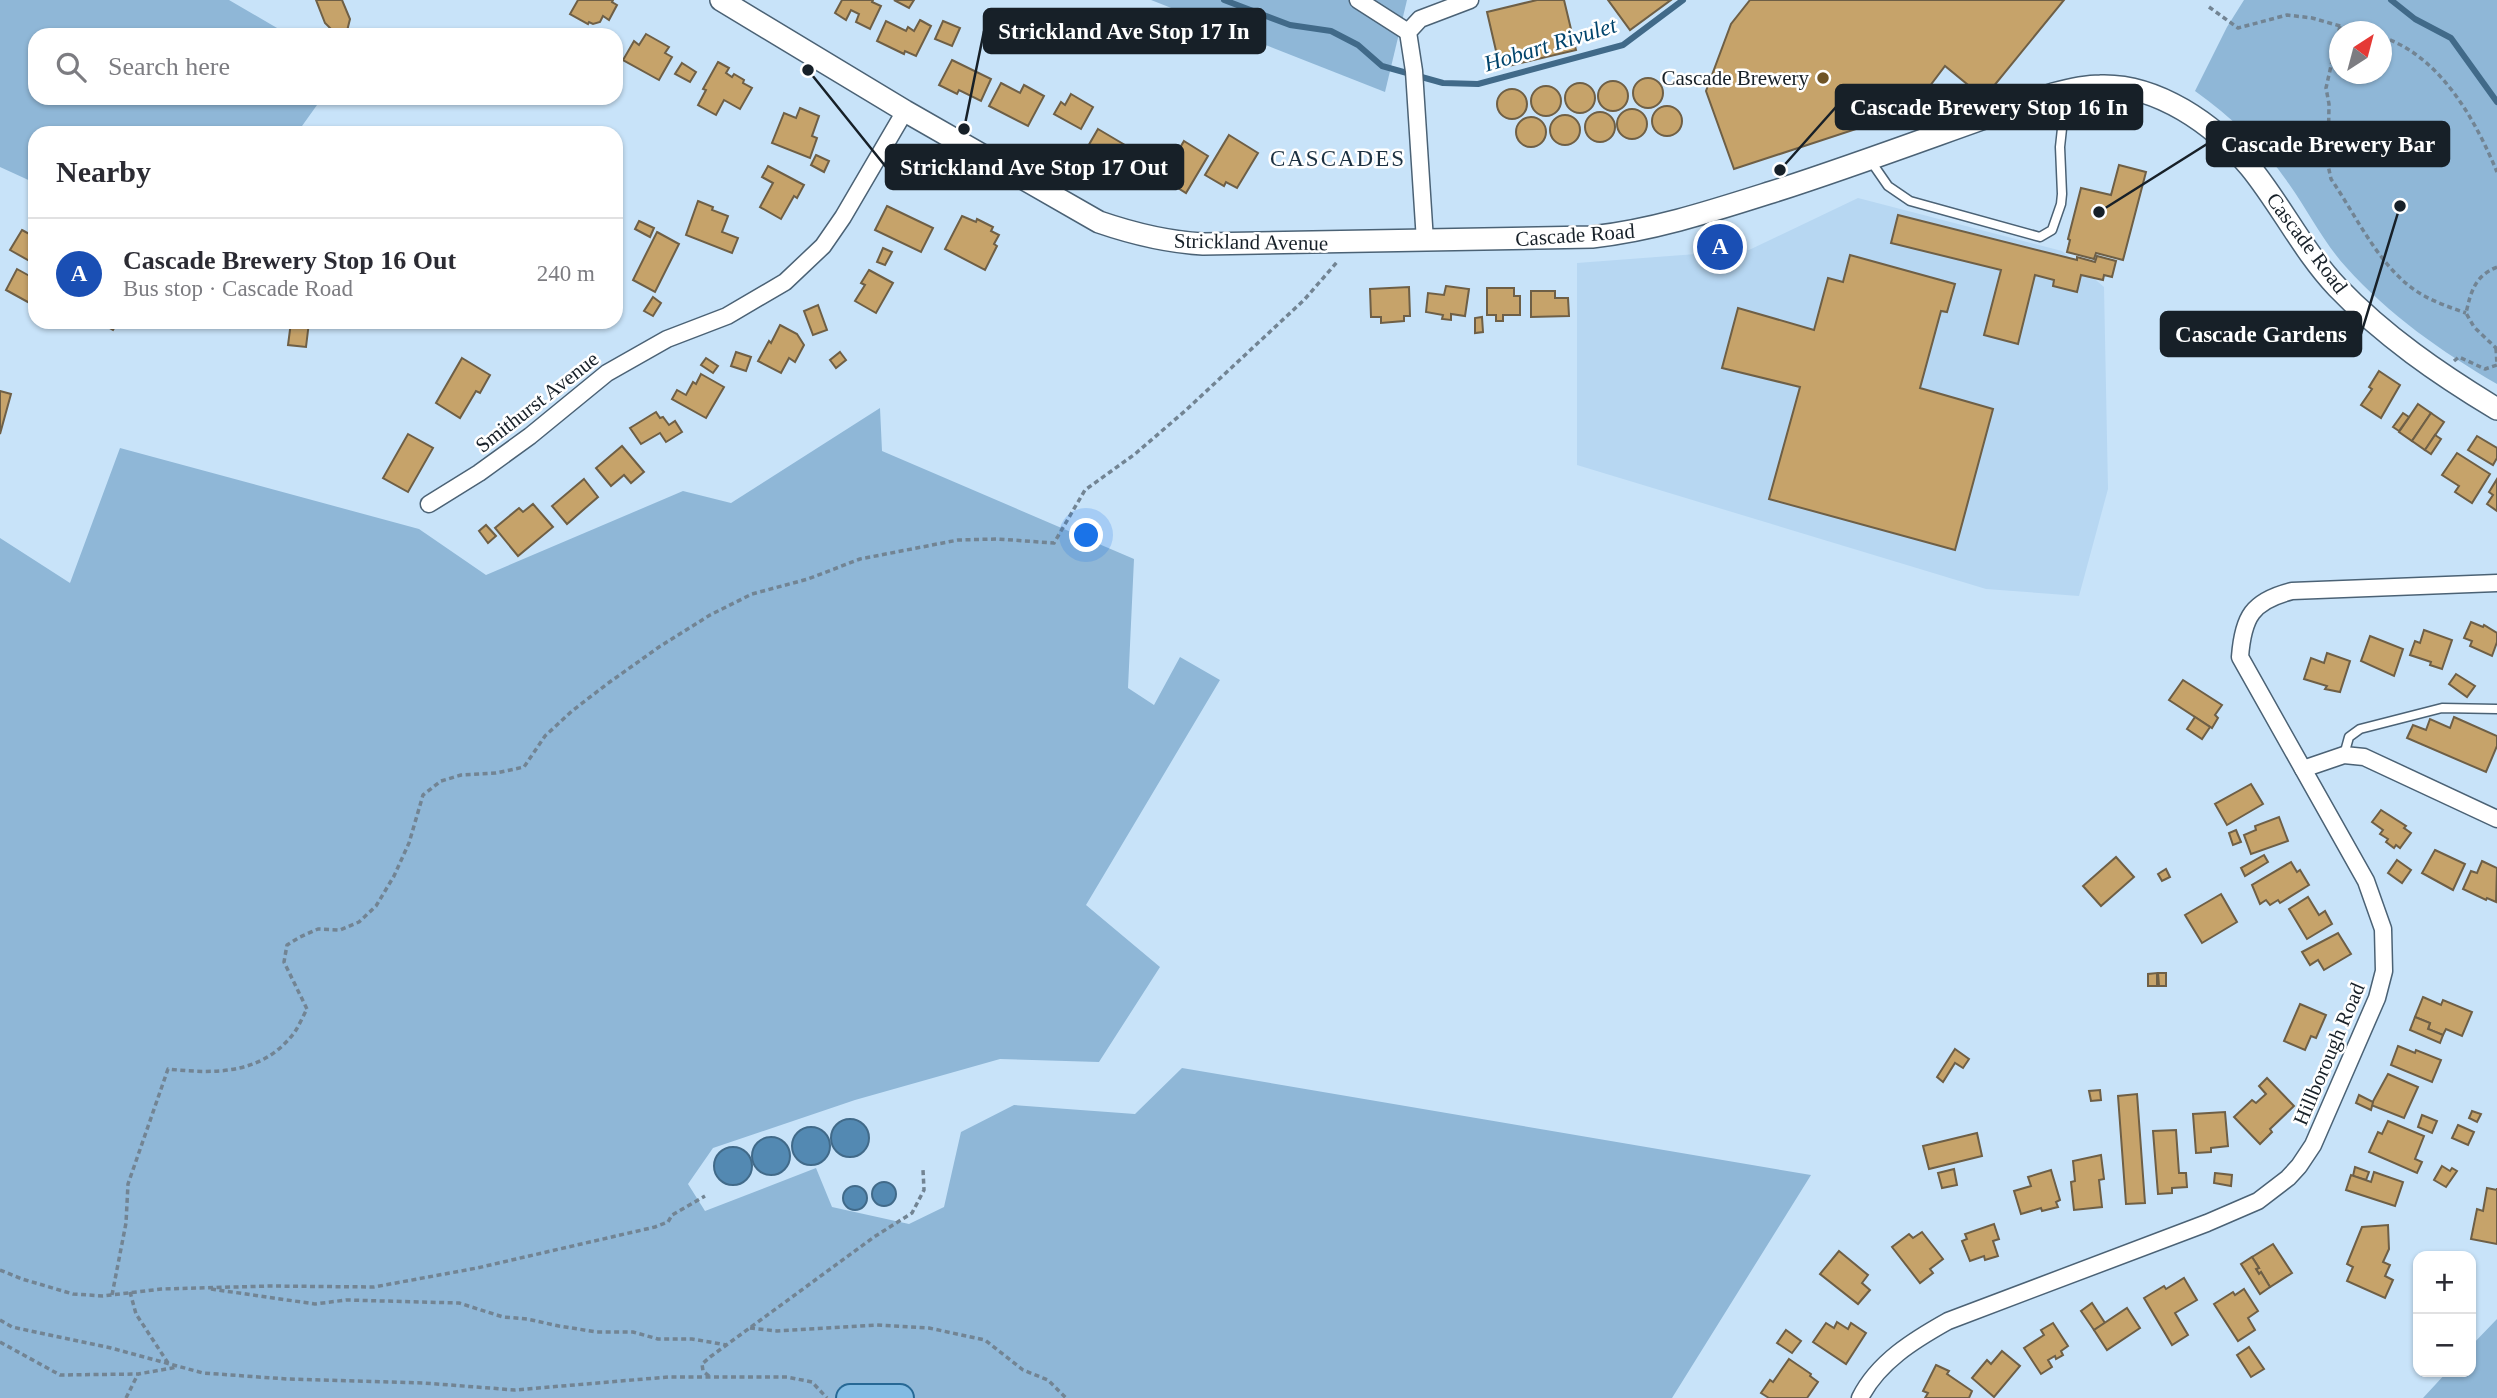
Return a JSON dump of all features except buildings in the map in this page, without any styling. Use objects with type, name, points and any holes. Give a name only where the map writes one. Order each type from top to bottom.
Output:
[{"type":"main road","points":[[850,1398],[900,1398]]},
{"type":"street","name":"Strickland Avenue","points":[[721,0],[1075,209],[1099,222],[1132,234],[1173,242],[1203,244],[1425,241]]},
{"type":"street","points":[[1358,0],[1408,32],[1414,71],[1425,241]]},
{"type":"street","points":[[1408,32],[1420,19],[1470,0]]},
{"type":"street","name":"Cascade Road","points":[[1425,241],[1592,237],[1644,230],[1693,218],[1870,160],[2027,103],[2076,88],[2114,86],[2151,95],[2197,120],[2235,152],[2260,181],[2313,257],[2360,310],[2413,354],[2497,409]]},
{"type":"street","name":"Smithurst Avenue","points":[[429,504],[479,473],[530,436],[607,373],[632,357],[727,316],[785,282],[823,246],[905,111]]},
{"type":"street","name":"Hillborough Road","points":[[1860,1398],[1886,1363],[1919,1337],[1948,1321],[2207,1223],[2258,1201],[2284,1182],[2299,1166],[2314,1145],[2370,1018],[2384,971],[2383,929],[2365,881],[2240,657],[2241,634],[2247,618],[2260,603],[2292,591],[2497,583]]},
{"type":"street","points":[[2303,769],[2344,755],[2364,757],[2497,819]]},
{"type":"lane","points":[[1870,160],[1888,186],[1910,201],[2040,237],[2052,230],[2061,204],[2060,147],[2064,110]]},
{"type":"lane","points":[[2344,755],[2349,737],[2360,729],[2442,708],[2497,709]]},
{"type":"path","points":[[2209,7],[2238,28],[2287,15],[2329,23]]},
{"type":"path","points":[[2392,42],[2409,50],[2454,91],[2497,172]]},
{"type":"path","points":[[2329,75],[2326,88],[2329,104],[2328,165],[2331,179],[2386,263],[2407,284],[2440,304],[2466,313],[2474,327],[2497,349],[2497,365],[2485,369],[2456,358]]},
{"type":"path","points":[[112,1294],[126,1223],[128,1184],[168,1069],[205,1073],[237,1070],[274,1053],[294,1033],[307,1009],[284,962],[287,945],[318,929],[340,930],[359,922],[376,906],[409,843],[423,796],[441,781],[461,775],[524,766],[545,736],[607,684],[710,615],[752,594],[808,579],[860,559],[958,540],[997,539],[1054,543],[1086,490],[1135,454],[1232,369],[1304,300],[1342,257]]},
{"type":"path","points":[[2466,313],[2472,289],[2481,276],[2497,267]]},
{"type":"path","points":[[710,1377],[702,1364],[863,1245],[912,1213],[924,1190],[923,1170]]},
{"type":"path","points":[[0,1270],[73,1294],[198,1288],[374,1287],[477,1268],[655,1227],[668,1222],[672,1215],[705,1196]]},
{"type":"path","points":[[198,1288],[315,1304],[346,1300],[459,1303],[503,1317],[597,1332],[633,1332],[657,1339],[692,1339],[727,1345]]},
{"type":"path","points":[[130,1292],[136,1314],[168,1363]]},
{"type":"path","points":[[0,1320],[12,1327],[203,1373],[515,1390],[668,1377],[787,1377],[812,1382],[827,1398]]},
{"type":"path","points":[[750,1328],[777,1331],[876,1325],[929,1328],[985,1340],[1023,1370],[1048,1380],[1066,1398]]},
{"type":"path","points":[[0,1342],[60,1375],[138,1374],[180,1367]]},
{"type":"path","points":[[126,1398],[138,1374]]},
{"type":"shaded area","points":[[0,0],[229,0],[277,28],[28,28],[28,105],[317,105],[302,126],[28,126],[28,180],[0,167]]},
{"type":"shaded area","points":[[1151,0],[1407,0],[1385,92]]},
{"type":"shaded area","points":[[2244,0],[2497,0],[2497,384],[2417,331],[2362,284],[2330,248],[2289,184],[2258,145],[2195,91],[2227,27]]},
{"type":"shaded area","points":[[1858,198],[2062,251],[2104,287],[2108,489],[2079,596],[1986,589],[1577,465],[1577,263],[1749,250]]},
{"type":"shaded area","points":[[880,408],[882,451],[1134,559],[1128,688],[1154,705],[1180,657],[1220,680],[1086,905],[1160,967],[1099,1062],[1000,1059],[855,1100],[713,1148],[688,1184],[705,1211],[816,1168],[832,1207],[909,1224],[944,1207],[961,1132],[1014,1105],[1135,1114],[1182,1068],[1811,1175],[1672,1398],[0,1398],[0,538],[70,583],[120,448],[419,529],[486,575],[683,491],[731,503]]},
{"type":"shaded area","points":[[850,1119],[863,1125],[869,1138],[863,1151],[850,1157],[837,1151],[831,1138],[837,1125]]},
{"type":"shaded area","points":[[811,1127],[824,1133],[830,1146],[824,1159],[811,1165],[798,1159],[792,1146],[798,1133]]},
{"type":"shaded area","points":[[771,1137],[784,1143],[790,1156],[784,1169],[771,1175],[758,1169],[752,1156],[758,1143]]},
{"type":"shaded area","points":[[733,1147],[746,1153],[752,1166],[746,1179],[733,1185],[720,1179],[714,1166],[720,1153]]},
{"type":"shaded area","points":[[884,1182],[895,1189],[896,1194],[889,1205],[884,1206],[873,1199],[872,1194],[879,1183]]},
{"type":"shaded area","points":[[855,1186],[864,1189],[867,1198],[864,1207],[855,1210],[846,1207],[843,1198],[846,1189]]},
{"type":"shaded area","points":[[2497,1319],[2497,1398],[2423,1398],[2442,1377],[2476,1377],[2476,1341]]},
{"type":"waterway","name":"Hobart Rivulet","points":[[1224,0],[1290,25],[1331,31],[1358,45],[1382,66],[1443,83],[1478,84],[1623,45],[1683,0]]},
{"type":"waterway","name":"Hobart Rivulet","points":[[2391,0],[2415,19],[2451,38],[2497,102]]},
{"type":"place","name":"Strickland Ave Stop 17 Out","points":[[808,70]]},
{"type":"place","name":"Cascade Brewery","points":[[1823,78]]},
{"type":"place","name":"Strickland Ave Stop 17 In","points":[[964,129]]},
{"type":"place","name":"Cascade Brewery Stop 16 In","points":[[1780,170]]},
{"type":"place","name":"Cascade Gardens","points":[[2400,206]]},
{"type":"place","name":"Cascade Brewery Bar","points":[[2099,212]]},
{"type":"place","name":"Cascade Brewery Stop 16 Out","points":[[1720,247]]},
{"type":"district","name":"CASCADES","points":[[1338,158]]}]
